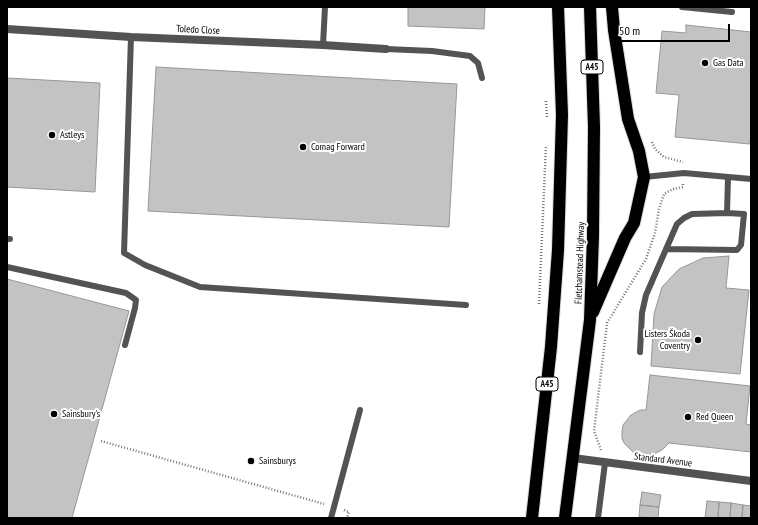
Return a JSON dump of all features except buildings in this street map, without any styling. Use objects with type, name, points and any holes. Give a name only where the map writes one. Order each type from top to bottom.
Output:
[{"type":"highway","name":"A45","points":[[532,518],[551,347],[558,250],[562,115],[558,7]]},
{"type":"highway","name":"Fletchamstead Highway","points":[[565,518],[590,320],[593,236],[594,127],[590,7]]},
{"type":"highway","points":[[590,320],[625,238],[634,223],[644,178],[639,151],[628,119],[614,30],[612,7]]},
{"type":"street","name":"Toledo Close","points":[[8,29],[386,49]]},
{"type":"street","name":"Standard Avenue","points":[[573,458],[751,481]]},
{"type":"lane","points":[[324,45],[325,7]]},
{"type":"lane","points":[[682,7],[732,12]]},
{"type":"lane","points":[[131,36],[124,253],[145,265],[200,287],[466,305]]},
{"type":"lane","points":[[386,49],[432,51],[470,56],[478,63],[482,78]]},
{"type":"lane","points":[[644,178],[684,173],[751,179]]},
{"type":"lane","points":[[727,213],[728,177]]},
{"type":"lane","points":[[640,352],[642,313],[646,296],[677,224],[692,214],[751,214]]},
{"type":"lane","points":[[666,249],[737,250],[741,245],[744,214]]},
{"type":"lane","points":[[7,267],[126,293],[136,300],[125,345]]},
{"type":"lane","points":[[331,518],[360,410]]},
{"type":"lane","points":[[598,518],[605,463]]},
{"type":"path","points":[[546,100],[547,123]]},
{"type":"path","points":[[538,311],[546,138]]},
{"type":"path","points":[[101,441],[334,506],[349,512],[347,518]]},
{"type":"place","name":"Gas Data","points":[[705,63]]},
{"type":"place","name":"Astleys","points":[[52,135]]},
{"type":"place","name":"Comag Forward","points":[[303,147]]},
{"type":"place","name":"Listers Škoda Coventry","points":[[698,340]]},
{"type":"place","name":"Sainsbury's","points":[[54,414]]},
{"type":"place","name":"Red Queen","points":[[688,417]]},
{"type":"place","name":"Sainsburys","points":[[251,461]]}]
